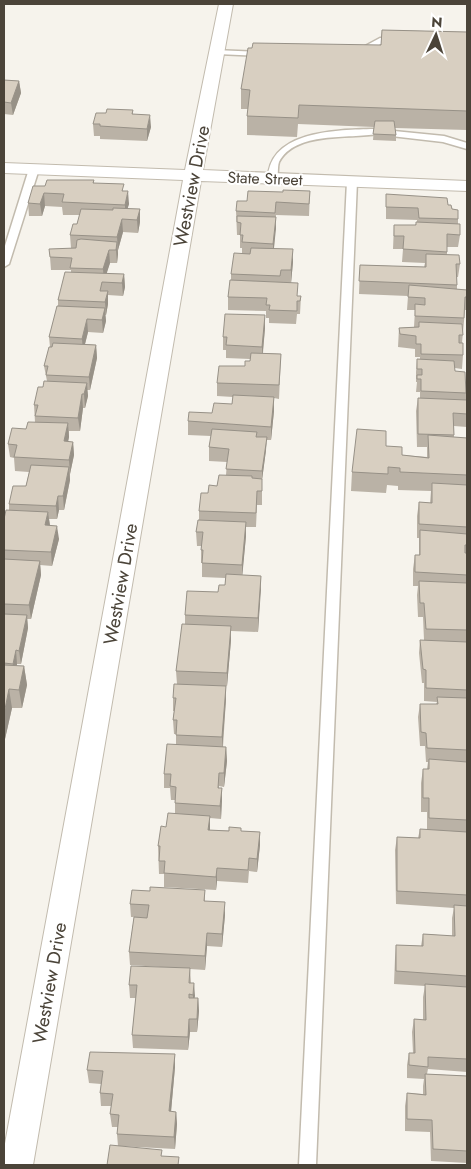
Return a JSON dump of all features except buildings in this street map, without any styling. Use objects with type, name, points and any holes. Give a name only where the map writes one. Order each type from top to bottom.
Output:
[{"type":"street","name":"Westview Drive","points":[[17,1165],[193,176],[226,4]]},
{"type":"street","name":"State Street","points":[[4,168],[467,186]]},
{"type":"lane","points":[[347,57],[383,40],[411,40]]},
{"type":"lane","points":[[217,52],[270,54]]},
{"type":"lane","points":[[273,179],[275,160],[284,150],[332,134],[374,132]]},
{"type":"lane","points":[[394,134],[444,139],[467,146]]},
{"type":"lane","points":[[4,264],[34,169]]},
{"type":"lane","points":[[306,1165],[352,182]]}]
